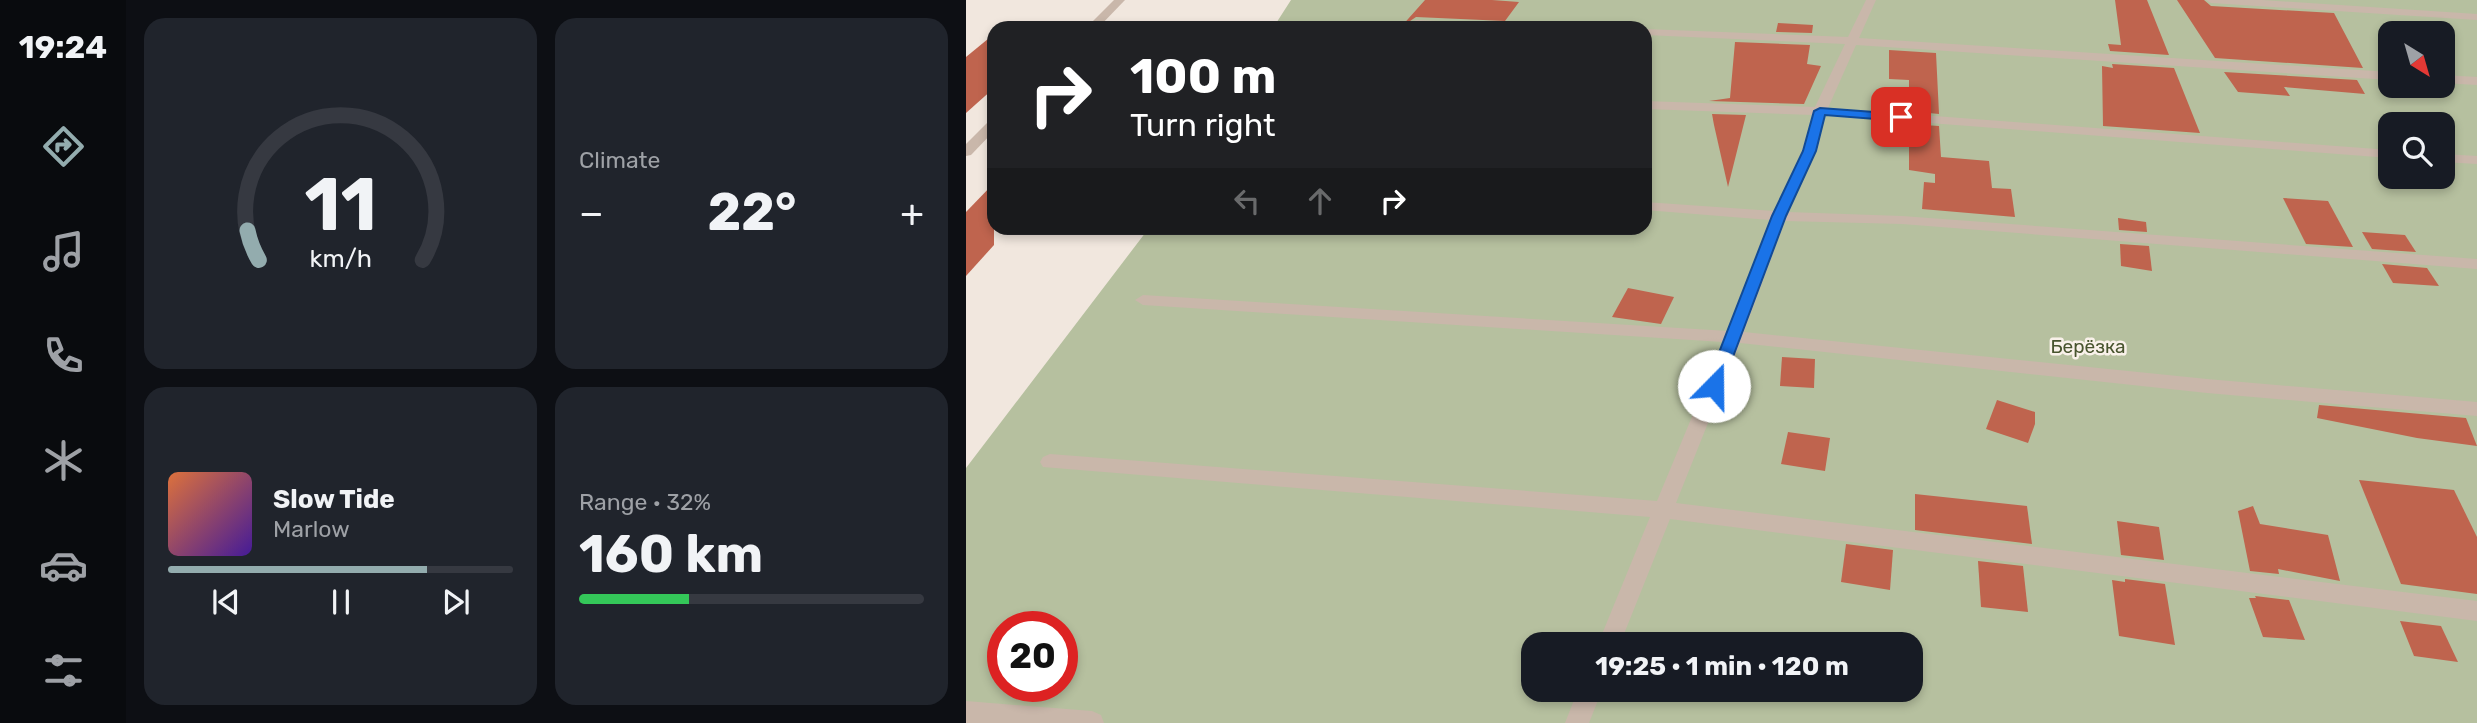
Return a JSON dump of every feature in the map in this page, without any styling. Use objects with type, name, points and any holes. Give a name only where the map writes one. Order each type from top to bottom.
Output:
[{"type":"street","points":[[1099,21],[1120,0]]},
{"type":"street","points":[[1614,632],[1734,337],[1779,216],[1809,151],[1820,111],[1871,0]]},
{"type":"street","points":[[2211,0],[2477,17]]},
{"type":"street","points":[[1652,32],[1854,41],[2378,75]]},
{"type":"street","points":[[2455,80],[2477,81]]},
{"type":"street","points":[[1652,105],[1820,111],[2378,153]]},
{"type":"street","points":[[966,152],[987,131]]},
{"type":"street","points":[[2455,159],[2477,160]]},
{"type":"street","points":[[1652,207],[1779,216],[1902,220],[2477,264]]},
{"type":"street","points":[[1143,300],[1734,337],[2207,386],[2477,410]]},
{"type":"street","points":[[1050,462],[1663,510],[2477,611]]},
{"type":"street","points":[[1577,723],[1585,702]]},
{"type":"street","points":[[966,713],[1093,723]]},
{"type":"green space","name":"Берёзка","points":[[1291,0],[2477,0],[2477,723],[966,723],[966,468],[1144,235],[1652,235],[1652,21],[1278,21]]},
{"type":"building","points":[[1425,0],[1519,2],[1505,21],[1416,17],[1406,21]]},
{"type":"building","points":[[2115,0],[2147,0],[2169,55],[2110,51],[2108,44],[2121,45]]},
{"type":"building","points":[[2177,0],[2204,0],[2211,6],[2334,13],[2363,68],[2215,58]]},
{"type":"building","points":[[1778,23],[1813,25],[1812,33],[1776,32]]},
{"type":"building","points":[[987,40],[987,94],[966,113],[966,57]]},
{"type":"building","points":[[1735,42],[1810,45],[1807,64],[1821,66],[1804,104],[1709,101],[1730,98]]},
{"type":"building","points":[[1889,50],[1936,53],[1939,114],[1909,111],[1909,80],[1889,79]]},
{"type":"building","points":[[2112,64],[2174,68],[2200,133],[2103,126],[2102,66],[2113,68]]},
{"type":"building","points":[[2224,72],[2357,80],[2365,94],[2284,87],[2290,96],[2238,92]]},
{"type":"building","points":[[1712,114],[1746,115],[1728,187],[1714,125]]},
{"type":"building","points":[[1909,124],[1939,126],[1941,157],[1989,161],[1992,188],[2011,189],[2015,217],[1922,209],[1924,182],[1935,183],[1935,174],[1909,170]]},
{"type":"building","points":[[987,190],[987,235],[994,235],[994,245],[966,276],[966,212]]},
{"type":"building","points":[[2283,198],[2328,201],[2353,247],[2306,244]]},
{"type":"building","points":[[2118,218],[2146,222],[2147,232],[2119,230]]},
{"type":"building","points":[[2362,232],[2405,235],[2416,252],[2372,249]]},
{"type":"building","points":[[2120,244],[2149,246],[2152,271],[2121,266]]},
{"type":"building","points":[[2382,264],[2427,268],[2439,286],[2393,283]]},
{"type":"building","points":[[1628,288],[1674,297],[1661,324],[1612,317]]},
{"type":"building","points":[[1782,357],[1815,359],[1814,388],[1780,386]]},
{"type":"building","points":[[1997,400],[2035,412],[2035,424],[2028,443],[1986,429]]},
{"type":"building","points":[[2319,405],[2466,418],[2477,446],[2417,438],[2317,418]]},
{"type":"building","points":[[1788,432],[1830,438],[1825,471],[1781,464]]},
{"type":"building","points":[[2359,480],[2454,490],[2477,537],[2477,594],[2401,584]]},
{"type":"building","points":[[1915,494],[2027,506],[2032,544],[1915,530]]},
{"type":"building","points":[[2253,506],[2260,524],[2328,535],[2340,581],[2278,569],[2279,574],[2250,571],[2238,511]]},
{"type":"building","points":[[2117,521],[2159,527],[2164,560],[2121,555]]},
{"type":"building","points":[[1846,544],[1893,550],[1890,590],[1841,582]]},
{"type":"building","points":[[1978,561],[2023,566],[2028,612],[1981,607]]},
{"type":"building","points":[[2125,579],[2165,584],[2175,645],[2119,636],[2112,580],[2125,582]]},
{"type":"building","points":[[2255,596],[2289,600],[2305,640],[2263,637],[2249,598],[2256,598]]},
{"type":"building","points":[[2400,621],[2441,626],[2458,662],[2414,656]]},
{"type":"route","points":[[1714,386],[1779,216],[1809,151],[1820,111],[1901,117]]}]
